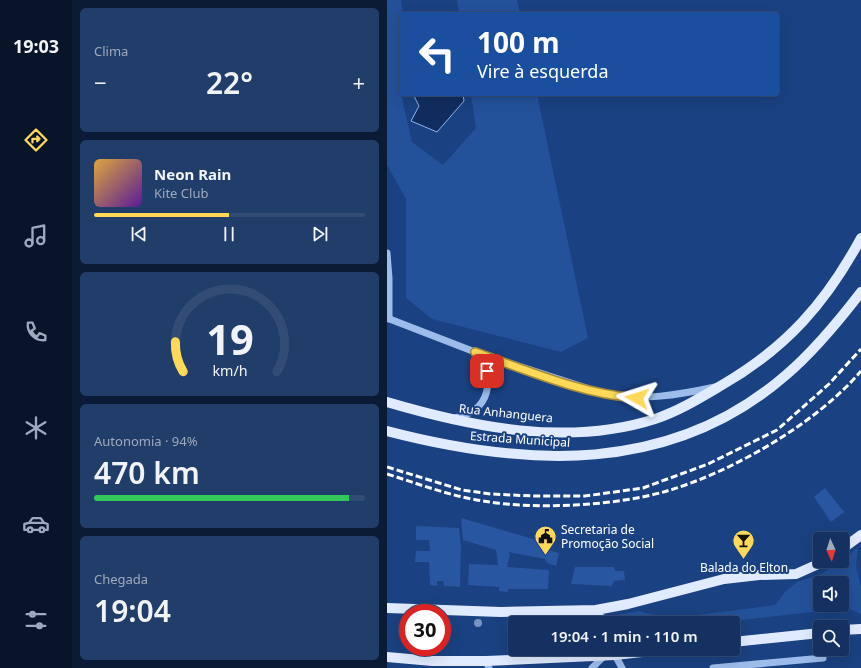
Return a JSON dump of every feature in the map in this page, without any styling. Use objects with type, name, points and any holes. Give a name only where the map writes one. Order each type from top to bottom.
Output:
[{"type":"main road","name":"Rua Anhanguera","points":[[387,402],[447,419],[513,429],[549,432],[603,429],[628,425],[669,414],[696,401],[747,371],[798,328],[832,286],[861,238]]},
{"type":"main road","name":"Estrada Municipal","points":[[387,431],[437,443],[480,451],[567,457],[609,454],[671,440],[701,428],[734,412],[758,397],[786,375],[831,329],[861,292]]},
{"type":"main road","points":[[849,544],[861,535]]},
{"type":"main road","points":[[387,608],[501,612],[580,612],[611,608],[724,579],[759,575],[796,574],[813,566]]},
{"type":"main road","points":[[580,612],[592,616]]},
{"type":"main road","points":[[849,630],[861,629]]},
{"type":"main road","points":[[740,641],[813,634]]},
{"type":"main road","points":[[387,657],[487,664],[576,656]]},
{"type":"street","points":[[387,253],[389,278],[388,319],[475,352],[586,389],[621,397],[651,398],[685,394],[723,385]]},
{"type":"street","points":[[447,419],[463,416],[473,412],[485,396],[488,386],[487,371],[475,352]]},
{"type":"street","points":[[592,668],[606,656]]},
{"type":"street","points":[[612,656],[622,668]]},
{"type":"street","points":[[713,668],[823,658]]},
{"type":"shaded area","points":[[387,0],[401,0],[403,12],[399,12],[399,96],[401,96],[412,142],[443,165],[476,128],[471,96],[537,96],[588,338],[561,352],[432,319],[406,298],[406,199],[387,165]]},
{"type":"shaded area","points":[[457,0],[517,0],[520,12],[459,12]]},
{"type":"shaded area","points":[[414,96],[463,96],[464,101],[437,132],[411,121],[419,106]]},
{"type":"shaded area","points":[[858,547],[856,566],[861,586],[861,614],[849,608],[849,576],[815,576],[831,568],[849,568],[849,555]]},
{"type":"shaded area","points":[[813,577],[813,612],[740,620],[740,616],[690,616],[775,605],[785,592],[797,582]]},
{"type":"shaded area","points":[[639,611],[656,616],[612,616]]},
{"type":"building","points":[[825,488],[844,512],[831,522],[814,497]]},
{"type":"building","name":"Secretaria de Promoção Social","points":[[461,518],[547,543],[545,549],[559,553],[556,566],[547,563],[545,559],[508,552],[510,554],[507,567],[549,570],[548,589],[508,589],[508,592],[499,591],[499,587],[468,585],[469,564],[498,565],[496,550],[463,540]]},
{"type":"building","points":[[416,526],[459,528],[461,548],[460,587],[444,586],[443,581],[437,581],[437,586],[430,585],[429,562],[415,562],[416,551],[430,551],[429,540],[416,540]]},
{"type":"building","points":[[575,567],[614,567],[615,571],[624,571],[625,580],[614,581],[612,586],[571,584]]},
{"type":"railway","points":[[387,467],[462,490],[491,494],[585,496],[643,488],[708,464],[777,430],[829,384],[861,349]]},
{"type":"railway","points":[[387,474],[459,496],[504,504],[551,506],[576,505],[646,496],[692,483],[719,472],[772,443],[821,409],[843,390],[861,371]]},
{"type":"place","name":"Secretaria de Promoção Social","points":[[546,556]]},
{"type":"place","name":"Balada do Elton","points":[[744,560]]},
{"type":"route","points":[[487,371],[484,364],[475,352],[586,389],[621,397],[637,398]]}]
